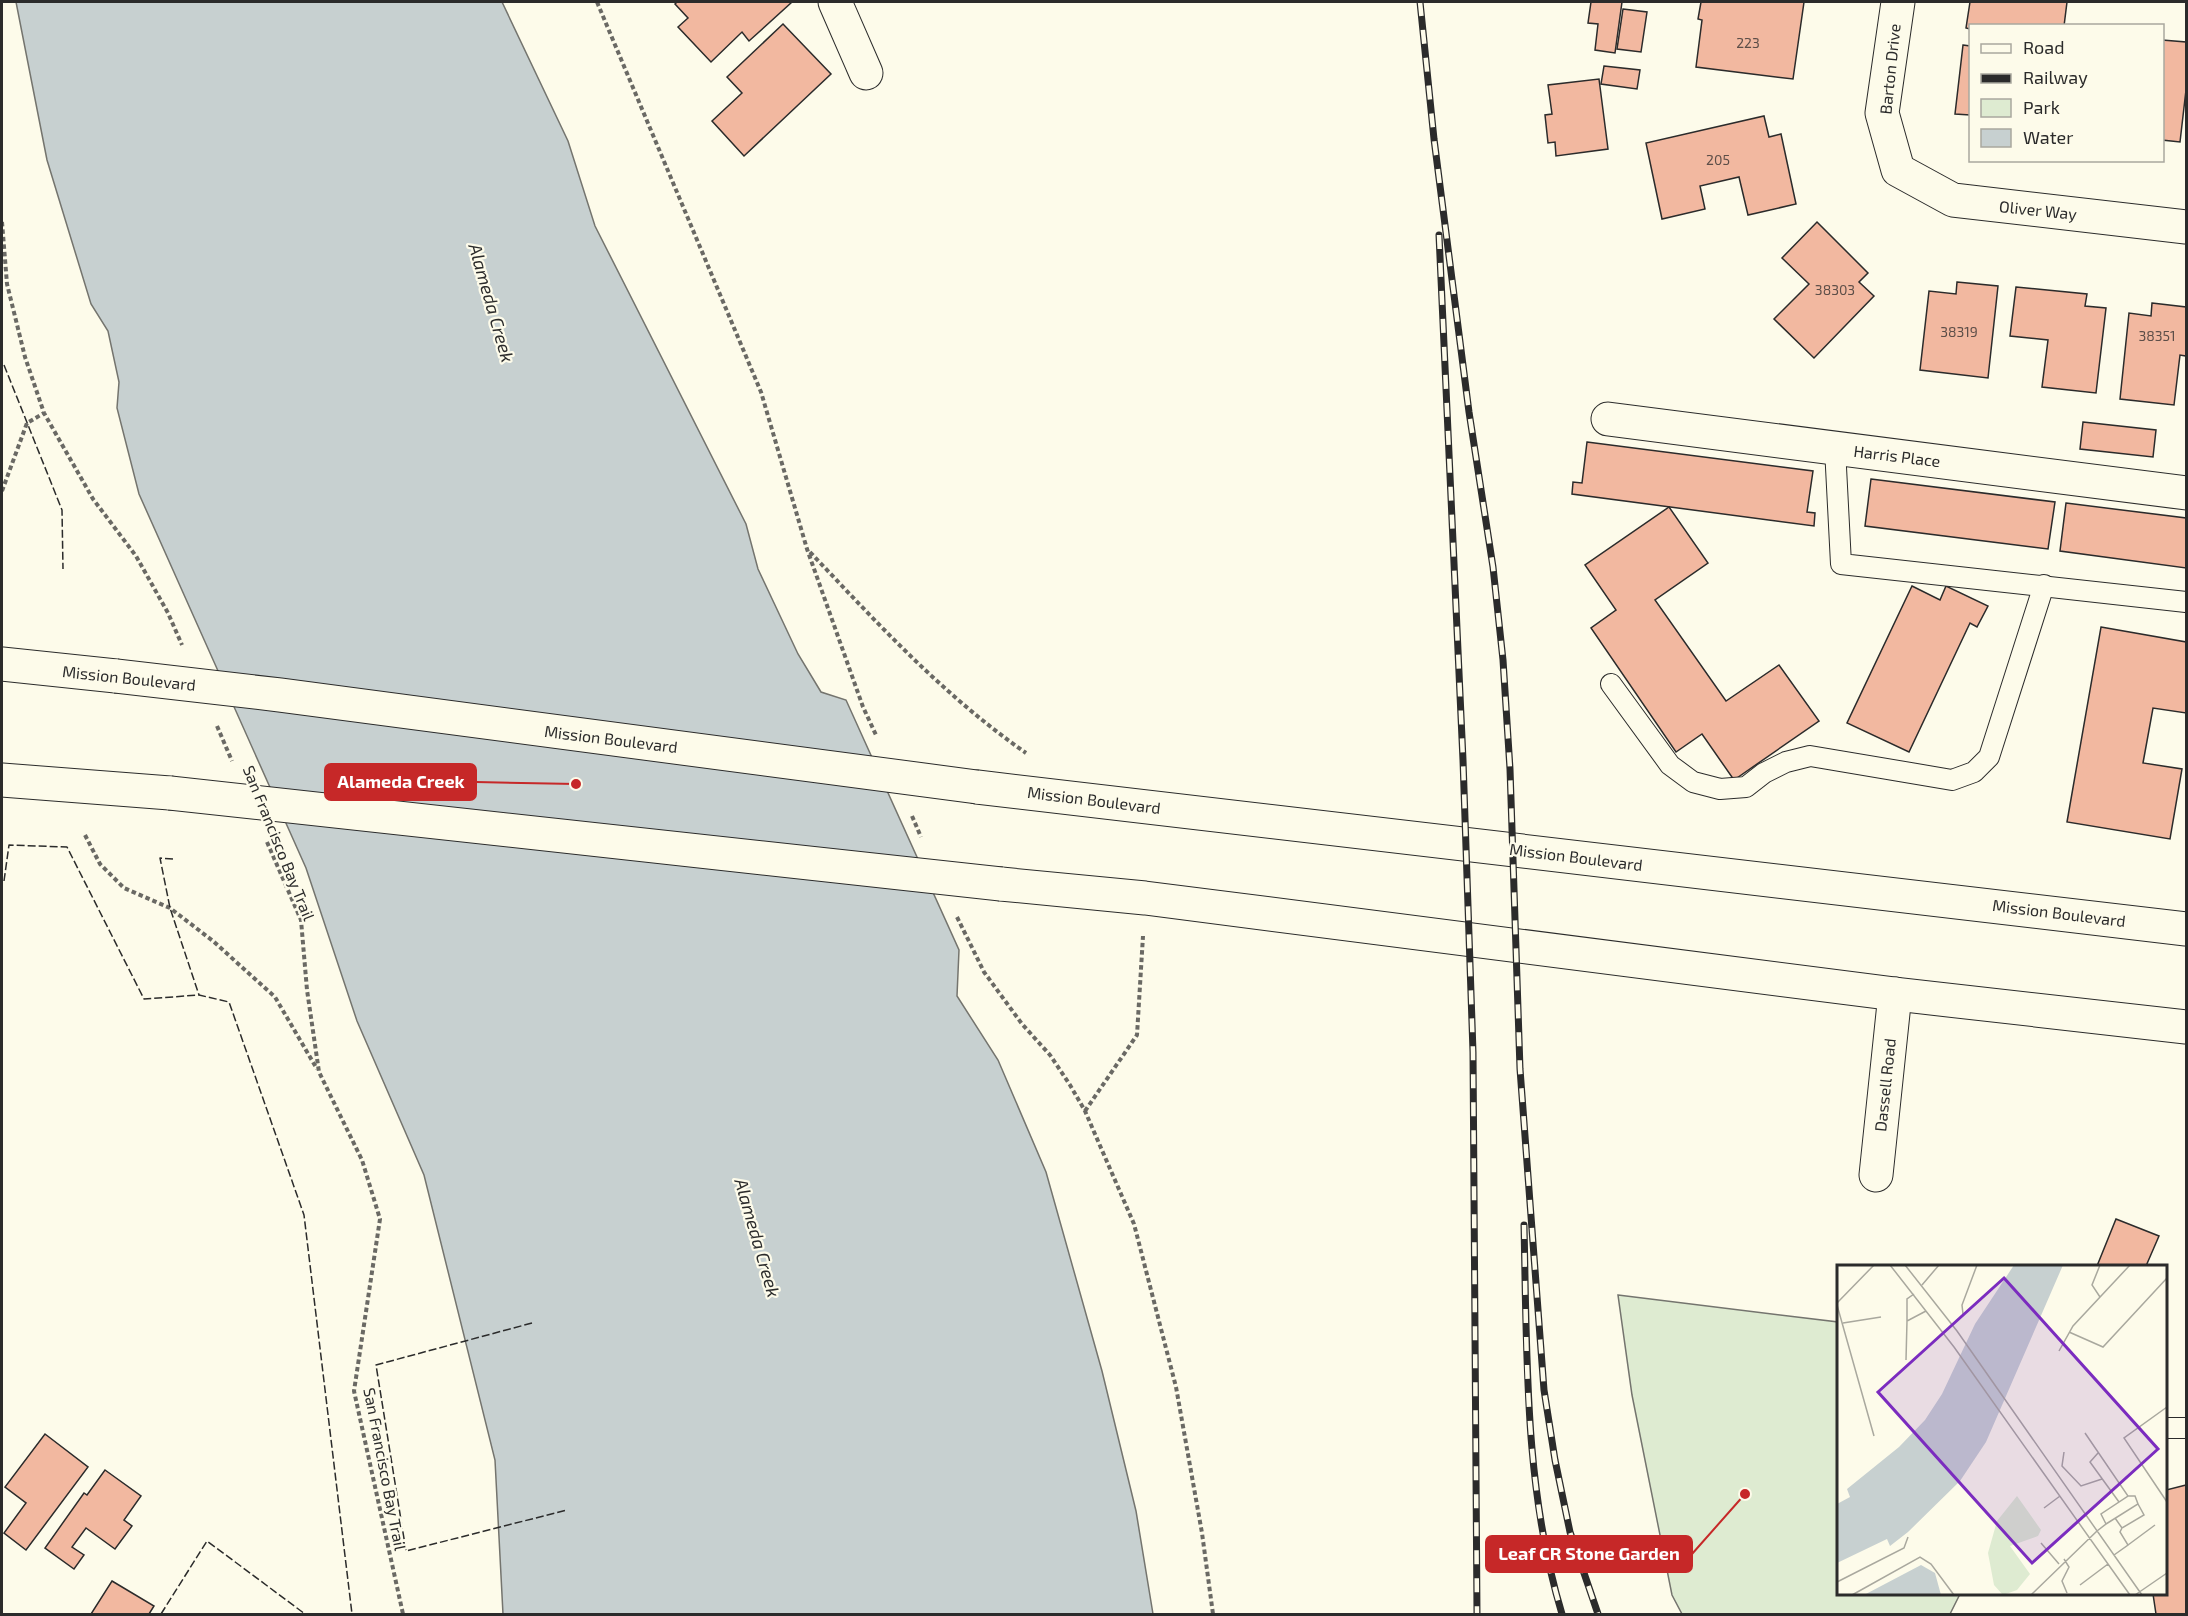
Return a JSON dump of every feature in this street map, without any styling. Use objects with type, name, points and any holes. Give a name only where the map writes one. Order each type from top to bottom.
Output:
[{"type":"main road","points":[[835,2],[866,73]]},
{"type":"main road","name":"Barton Drive","points":[[1898,2],[1882,113],[1898,170]]},
{"type":"main road","name":"Oliver Way","points":[[1898,170],[1953,200],[2187,227]]},
{"type":"main road","name":"Harris Place","points":[[1608,419],[2187,493]]},
{"type":"main road","name":"Mission Boulevard","points":[[2,664],[292,697],[977,786],[2187,929]]},
{"type":"main road","points":[[2,780],[170,793],[1145,898],[1895,994],[2187,1027]]},
{"type":"main road","name":"Dassell Road","points":[[1876,1175],[1895,994]]},
{"type":"lane","points":[[1836,448],[1841,564],[2187,602]]},
{"type":"lane","points":[[1611,684],[1670,765],[1692,782],[1720,789],[1746,787],[1764,773],[1786,762],[1810,756],[1952,780],[1974,772],[1989,757],[2044,585]]},
{"type":"lane","points":[[2167,1428],[2187,1428]]},
{"type":"path","points":[[2,222],[8,284],[25,357],[44,413],[93,499],[136,556],[168,613],[182,645]]},
{"type":"path","points":[[2,490],[27,423],[44,413]]},
{"type":"path","points":[[807,549],[911,659],[988,726],[1027,753]]},
{"type":"path","name":"San Francisco Bay Trail","points":[[215,721],[234,764]]},
{"type":"path","points":[[85,835],[100,864],[124,888],[170,908],[213,941],[275,997],[319,1072]]},
{"type":"path","name":"San Francisco Bay Trail","points":[[266,839],[301,920],[319,1072],[362,1160],[380,1219],[354,1391],[403,1614]]},
{"type":"path","points":[[1085,1111],[1137,1035],[1145,898]]},
{"type":"green space","points":[[1618,1295],[1837,1322],[1837,1595],[1960,1595],[1950,1614],[1682,1614],[1672,1595],[1632,1395]]},
{"type":"water","name":"Alameda Creek","points":[[16,2],[502,2],[568,141],[595,226],[746,524],[758,569],[798,654],[821,692],[846,700],[959,950],[957,996],[998,1060],[1046,1172],[1102,1371],[1136,1511],[1153,1614],[503,1614],[495,1460],[424,1175],[357,1021],[306,868],[139,494],[117,408],[119,382],[108,331],[91,304],[47,160]]},
{"type":"building","points":[[677,2],[792,2],[749,41],[742,32],[711,62],[678,27],[688,18],[675,4]]},
{"type":"building","points":[[1591,2],[1622,2],[1615,53],[1595,50],[1598,24],[1588,23]]},
{"type":"building","points":[[1701,2],[1804,2],[1793,79],[1696,67],[1702,20],[1698,19]]},
{"type":"building","points":[[1970,2],[2067,2],[2064,24],[1969,24],[1969,29],[1966,28]]},
{"type":"building","points":[[1623,9],[1647,12],[1641,52],[1617,49]]},
{"type":"building","points":[[783,24],[831,74],[744,156],[712,121],[742,93],[727,77]]},
{"type":"building","points":[[2164,40],[2186,42],[2186,90],[2180,142],[2164,140]]},
{"type":"building","points":[[1963,45],[1969,46],[1969,115],[1955,114]]},
{"type":"building","points":[[1604,66],[1640,70],[1637,89],[1601,84]]},
{"type":"building","points":[[1599,79],[1608,149],[1556,156],[1555,142],[1548,143],[1545,115],[1552,114],[1548,85]]},
{"type":"building","points":[[1764,116],[1769,137],[1781,134],[1796,204],[1748,215],[1739,177],[1700,186],[1705,209],[1662,219],[1646,143]]},
{"type":"building","points":[[1817,222],[1868,273],[1859,282],[1874,296],[1814,358],[1774,319],[1809,284],[1782,258]]},
{"type":"building","points":[[1957,282],[1998,286],[1988,378],[1920,370],[1929,291],[1956,294]]},
{"type":"building","points":[[2016,287],[2087,294],[2085,306],[2106,308],[2096,393],[2042,387],[2048,340],[2010,336]]},
{"type":"building","points":[[2152,303],[2186,307],[2186,356],[2180,355],[2174,405],[2120,399],[2129,313],[2151,316]]},
{"type":"building","points":[[2083,422],[2156,430],[2153,457],[2080,449]]},
{"type":"building","points":[[1587,442],[1813,471],[1807,512],[1815,513],[1814,526],[1572,494],[1573,482],[1582,483]]},
{"type":"building","points":[[1871,479],[2055,502],[2048,549],[1865,526]]},
{"type":"building","points":[[2066,503],[2186,518],[2186,568],[2060,551]]},
{"type":"building","points":[[1669,507],[1708,563],[1655,600],[1726,701],[1779,665],[1819,721],[1734,780],[1702,734],[1676,752],[1591,628],[1616,610],[1585,565]]},
{"type":"building","points":[[1912,586],[1940,600],[1946,586],[1988,606],[1977,627],[1970,623],[1909,752],[1847,723]]},
{"type":"building","points":[[2101,627],[2186,642],[2186,713],[2153,708],[2143,763],[2182,769],[2170,839],[2067,822]]},
{"type":"building","points":[[2116,1219],[2159,1236],[2146,1265],[2097,1265]]},
{"type":"building","points":[[45,1434],[88,1467],[26,1550],[4,1533],[26,1503],[5,1487]]},
{"type":"building","points":[[105,1470],[141,1496],[124,1520],[132,1526],[115,1549],[86,1528],[72,1547],[84,1555],[74,1569],[45,1548],[84,1493],[87,1495]]},
{"type":"building","points":[[2186,1485],[2186,1614],[2156,1614],[2153,1595],[2167,1595],[2167,1490]]},
{"type":"building","points":[[112,1581],[154,1606],[149,1614],[91,1614]]},
{"type":"railway","points":[[1420,2],[1434,139],[1469,412],[1493,567],[1503,660],[1510,769],[1520,1069],[1544,1390],[1570,1532],[1598,1614]]},
{"type":"railway","points":[[1439,235],[1463,760],[1473,1052],[1477,1614]]},
{"type":"railway","points":[[1524,1225],[1527,1372],[1534,1470],[1540,1519],[1562,1614]]},
{"type":"fence","points":[[4,365],[62,510],[63,569]]},
{"type":"fence","points":[[4,881],[9,845],[67,847],[144,999],[199,995],[229,1002],[304,1215],[352,1614]]},
{"type":"fence","points":[[173,859],[160,858],[170,908],[199,995]]},
{"type":"fence","points":[[532,1323],[376,1365],[406,1551],[567,1510]]},
{"type":"fence","points":[[161,1614],[207,1541],[305,1614]]},
{"type":"place","name":"Alameda Creek","points":[[576,784]]},
{"type":"place","name":"Leaf CR Stone Garden","points":[[1745,1494]]}]
